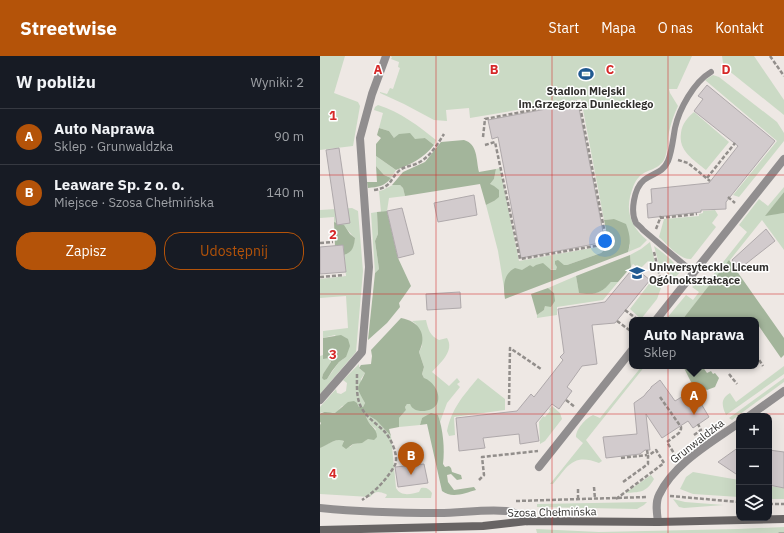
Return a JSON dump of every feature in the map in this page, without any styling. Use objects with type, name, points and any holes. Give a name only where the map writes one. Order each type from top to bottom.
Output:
[{"type":"main road","name":"Szosa Chełmińska","points":[[320,530],[483,526],[527,521],[658,522],[784,519]]},
{"type":"street","points":[[320,400],[362,352],[369,267],[360,138],[372,94],[386,56]]},
{"type":"street","points":[[658,317],[784,159]]},
{"type":"street","points":[[539,467],[629,354]]},
{"type":"street","points":[[753,413],[784,391]]},
{"type":"street","name":"Grunwaldzka","points":[[658,522],[657,504],[659,496],[671,476],[681,465],[736,425]]},
{"type":"street","points":[[320,508],[372,513],[498,511],[513,512],[520,515],[527,521]]},
{"type":"lane","points":[[694,273],[642,230],[636,222],[633,204],[639,187],[644,180],[657,174],[664,168],[669,159],[675,127],[682,108],[702,80],[711,72]]},
{"type":"path","points":[[770,56],[784,76]]},
{"type":"path","points":[[483,137],[485,119],[579,102],[607,244],[520,259],[495,142],[485,145]]},
{"type":"path","points":[[364,191],[380,189],[387,186],[400,170],[425,159],[433,151],[444,134]]},
{"type":"path","points":[[707,178],[735,143]]},
{"type":"path","points":[[669,159],[688,163],[710,181]]},
{"type":"path","points":[[728,197],[737,205]]},
{"type":"path","points":[[660,218],[697,214]]},
{"type":"path","points":[[320,243],[333,242]]},
{"type":"path","points":[[320,277],[344,275]]},
{"type":"path","points":[[625,310],[634,317]]},
{"type":"path","points":[[617,321],[629,330]]},
{"type":"path","points":[[509,405],[510,348],[541,369]]},
{"type":"path","points":[[357,358],[357,392],[361,408],[391,439],[396,464],[381,484],[370,495],[360,501],[368,502]]},
{"type":"path","points":[[759,360],[764,366]]},
{"type":"path","points":[[729,374],[737,384]]},
{"type":"path","points":[[660,397],[681,429],[679,433],[667,441],[675,455]]},
{"type":"path","points":[[566,400],[576,408]]},
{"type":"path","points":[[694,435],[701,430],[698,424]]},
{"type":"path","points":[[479,480],[484,475],[482,457],[543,450]]},
{"type":"path","points":[[623,482],[648,464],[647,450]]},
{"type":"path","points":[[615,499],[664,463],[656,450],[647,455],[621,458]]},
{"type":"path","points":[[578,487],[578,499]]},
{"type":"path","points":[[594,487],[595,499]]},
{"type":"path","points":[[511,502],[525,500],[615,499],[659,496],[736,502]]},
{"type":"path","points":[[525,500],[526,508]]},
{"type":"path","points":[[772,504],[784,504]]},
{"type":"green space","points":[[320,56],[345,56],[334,93],[358,102],[360,106],[353,146],[320,150]]},
{"type":"green space","points":[[390,56],[692,56],[677,89],[669,89],[678,106],[668,135],[664,160],[661,164],[642,174],[637,179],[630,197],[629,210],[632,221],[634,226],[647,240],[640,247],[628,252],[630,245],[614,219],[604,220],[581,99],[470,118],[469,108],[446,110],[447,121],[434,120],[380,93],[387,94],[390,88],[393,89],[400,68],[398,67],[399,62],[391,59],[392,57]]},
{"type":"green space","points":[[722,56],[754,56],[784,100],[784,115],[728,70],[723,63]]},
{"type":"green space","points":[[713,75],[719,77],[777,122],[784,133],[784,141],[739,197],[733,195],[777,141],[705,80]]},
{"type":"green space","points":[[378,105],[402,115],[416,125],[436,140],[434,145],[425,138],[415,140],[394,138],[389,131],[379,128],[383,113],[374,110]]},
{"type":"green space","points":[[694,112],[729,142],[706,170],[692,159],[684,150],[682,145],[681,139],[684,124]]},
{"type":"green space","points":[[379,128],[389,131],[394,138],[399,134],[410,133],[415,139],[425,138],[434,145],[426,154],[417,160],[396,170],[376,156],[376,144],[381,138],[377,135]]},
{"type":"green space","points":[[464,140],[469,142],[474,149],[479,172],[496,169],[494,179],[490,184],[499,190],[499,197],[494,201],[486,205],[480,184],[405,196],[403,188],[400,185],[392,185],[403,172],[425,162],[441,142]]},
{"type":"green space","points":[[376,156],[396,170],[391,178],[384,175],[376,166]]},
{"type":"green space","points":[[376,166],[384,175],[391,178],[381,186],[368,188],[367,182],[377,182]]},
{"type":"green space","points":[[500,168],[519,261],[603,246],[604,250],[601,253],[561,266],[556,270],[533,268],[530,265],[506,281],[504,288],[498,251],[486,205],[494,201],[490,184],[494,179],[496,169]]},
{"type":"green space","points":[[396,184],[403,188],[405,196],[389,198],[387,211],[381,212],[379,191]]},
{"type":"green space","points":[[784,187],[784,192],[766,215],[784,213],[784,250],[762,220],[684,317],[668,317],[686,295],[693,300],[699,292],[692,287],[696,284],[705,285],[747,232],[739,225],[759,199],[768,206]]},
{"type":"green space","points":[[784,192],[784,213],[765,216]]},
{"type":"green space","points":[[352,208],[358,211],[363,271],[356,352],[320,394],[320,356],[323,355],[323,358],[329,358],[331,363],[323,374],[322,378],[327,379],[339,362],[346,357],[335,335],[323,338],[323,331],[348,328],[346,296],[320,298],[320,279],[346,276],[344,255],[351,250],[355,238],[344,226],[334,222],[334,217],[320,218],[320,210]]},
{"type":"green space","points":[[715,210],[718,215],[712,223],[716,227],[691,259],[682,257],[659,237],[664,219],[699,216],[699,214],[703,213],[703,211]]},
{"type":"green space","points":[[387,211],[398,258],[411,286],[399,303],[400,307],[387,323],[368,340],[375,273],[379,269],[375,241],[378,234],[377,212]]},
{"type":"green space","points":[[377,212],[378,234],[375,241],[379,269],[375,273],[371,213]]},
{"type":"green space","points":[[614,219],[626,224],[630,238],[628,252],[505,299],[504,290],[506,277],[515,268],[522,270],[530,265],[533,267],[543,263],[551,270],[556,270],[557,267],[555,261],[558,260],[564,265],[567,265],[601,253],[604,250],[603,246],[609,245],[604,220]]},
{"type":"green space","points":[[334,222],[344,225],[350,234],[355,238],[352,248],[344,255],[343,245],[335,246]]},
{"type":"green space","points":[[650,242],[656,266],[648,261],[640,269],[633,264],[631,267],[630,255]]},
{"type":"green space","points":[[654,246],[678,268],[680,272],[674,279],[660,268]]},
{"type":"green space","points":[[630,255],[631,267],[618,282],[611,282],[597,293],[579,293],[576,276]]},
{"type":"green space","points":[[729,260],[784,338],[784,355],[781,358],[759,326],[759,317],[684,317]]},
{"type":"green space","points":[[576,276],[579,292],[584,293],[597,293],[611,282],[618,282],[603,300],[557,307],[557,315],[537,318],[537,315],[544,310],[554,293],[548,288]]},
{"type":"green space","points":[[652,280],[661,288],[657,299],[643,317],[639,317],[630,309]]},
{"type":"green space","points":[[548,288],[554,293],[555,301],[551,307],[545,306],[544,310],[537,315],[531,294]]},
{"type":"green space","points":[[401,318],[413,322],[420,330],[423,340],[419,352],[424,367],[422,374],[424,378],[431,382],[436,388],[438,396],[437,404],[430,410],[423,411],[414,409],[410,404],[407,404],[405,407],[406,410],[399,418],[399,427],[389,429],[391,436],[376,420],[368,415],[366,416],[367,419],[377,434],[377,437],[374,440],[368,439],[362,443],[353,444],[346,449],[342,446],[344,441],[338,440],[320,448],[320,414],[325,412],[335,413],[348,402],[354,401],[359,407],[363,407],[365,403],[358,388],[365,373],[359,368],[361,365],[371,364],[371,350]]},
{"type":"green space","points":[[426,320],[433,336],[439,340],[447,338],[449,343],[446,356],[432,372],[449,386],[457,378],[460,382],[457,384],[460,387],[447,403],[440,422],[438,415],[422,418],[420,425],[399,427],[399,418],[406,410],[405,407],[407,404],[410,404],[414,409],[424,378],[422,374],[424,367],[419,352],[422,346],[416,324],[412,321]]},
{"type":"green space","points":[[341,335],[348,339],[350,346],[346,357],[339,362],[327,379],[324,380],[322,378],[323,374],[331,362],[329,358],[323,359],[323,338]]},
{"type":"green space","points":[[359,364],[359,368],[365,373],[361,379],[363,399],[365,403],[363,407],[359,407],[357,403],[342,406],[335,414],[322,412],[320,414],[320,407],[336,389],[337,393],[341,394],[346,391],[347,383],[343,380]]},
{"type":"green space","points":[[784,366],[784,374],[726,415],[723,400],[727,395],[730,393],[736,402]]},
{"type":"green space","points":[[640,369],[643,369],[586,440],[602,461],[599,463],[590,460],[583,460],[572,463],[553,484],[550,484],[583,443],[576,437],[576,434],[582,424],[593,415],[600,418]]},
{"type":"green space","points":[[684,369],[704,369],[707,373],[711,371],[713,374],[715,373],[719,378],[715,387],[707,390],[691,382]]},
{"type":"green space","points":[[478,378],[505,399],[505,410],[454,417],[455,435],[449,436],[447,431],[455,409]]},
{"type":"green space","points":[[784,378],[784,382],[742,413],[736,413],[736,417],[732,420],[729,418]]},
{"type":"green space","points":[[552,406],[560,413],[562,419],[545,441],[540,444],[539,422],[543,416],[545,417],[550,411],[549,409]]},
{"type":"green space","points":[[431,413],[438,415],[441,426],[444,446],[443,464],[445,467],[449,466],[452,472],[461,475],[462,479],[457,480],[451,474],[447,475],[448,482],[454,490],[474,487],[476,490],[454,495],[450,495],[442,491],[427,424],[420,425],[422,418]]},
{"type":"green space","points":[[368,414],[391,436],[396,488],[398,491],[403,494],[410,494],[419,492],[421,488],[426,488],[432,493],[431,498],[385,498],[387,495],[386,494],[379,492],[370,497],[320,494],[320,448],[337,440],[342,440],[350,447],[353,444],[361,443],[366,440],[376,429],[367,420],[366,416]]},
{"type":"green space","points":[[693,472],[736,479],[736,497],[693,494],[680,489],[686,477]]},
{"type":"green space","points":[[651,475],[654,479],[648,487],[639,492],[625,493]]},
{"type":"green space","points":[[772,486],[784,488],[784,499],[772,499]]},
{"type":"green space","points":[[673,499],[685,502],[724,505],[684,508],[679,507]]},
{"type":"green space","points":[[647,502],[637,509],[537,507],[537,504]]},
{"type":"green space","points":[[784,527],[784,533],[537,533],[536,529],[599,532]]},
{"type":"building","points":[[707,85],[775,141],[726,202],[726,209],[701,210],[701,212],[648,218],[647,204],[652,203],[651,189],[709,183],[738,146],[694,111],[703,99],[698,96]]},
{"type":"building","points":[[578,103],[605,242],[521,258],[498,137],[492,139],[488,120]]},
{"type":"building","points":[[339,148],[350,223],[337,225],[326,150]]},
{"type":"building","points":[[474,195],[477,215],[438,222],[434,203]]},
{"type":"building","points":[[402,208],[414,254],[398,258],[387,211]]},
{"type":"building","points":[[766,229],[775,241],[738,270],[732,260]]},
{"type":"building","points":[[343,245],[346,272],[320,274],[320,247]]},
{"type":"building","points":[[634,267],[650,280],[615,323],[592,325],[597,364],[582,366],[567,387],[572,391],[559,409],[552,404],[536,423],[539,441],[520,444],[519,434],[483,438],[485,448],[459,451],[456,418],[517,411],[531,394],[534,397],[563,360],[560,357],[564,353],[558,309],[605,302]]},
{"type":"building","points":[[460,292],[461,308],[427,310],[426,294]]},
{"type":"building","points":[[660,380],[675,401],[693,390],[709,417],[693,428],[688,421],[662,438],[646,414],[650,450],[645,450],[640,454],[606,458],[603,437],[637,434],[634,403],[644,396],[651,387]]},
{"type":"building","points":[[736,449],[736,474],[718,462]]},
{"type":"building","points":[[772,450],[784,452],[784,488],[772,486]]},
{"type":"building","points":[[424,464],[428,483],[398,487],[395,467]]},
{"type":"tram line","points":[[779,533],[784,533]]},
{"type":"place","name":"Stadion Miejski im.Grzegorza Dunieckiego","points":[[586,74]]},
{"type":"place","name":"Uniwersyteckie Liceum Ogólnokształcące","points":[[637,273]]},
{"type":"place","name":"Auto Naprawa","points":[[694,415]]},
{"type":"place","name":"Leaware Sp. z o. o.","points":[[411,475]]}]
